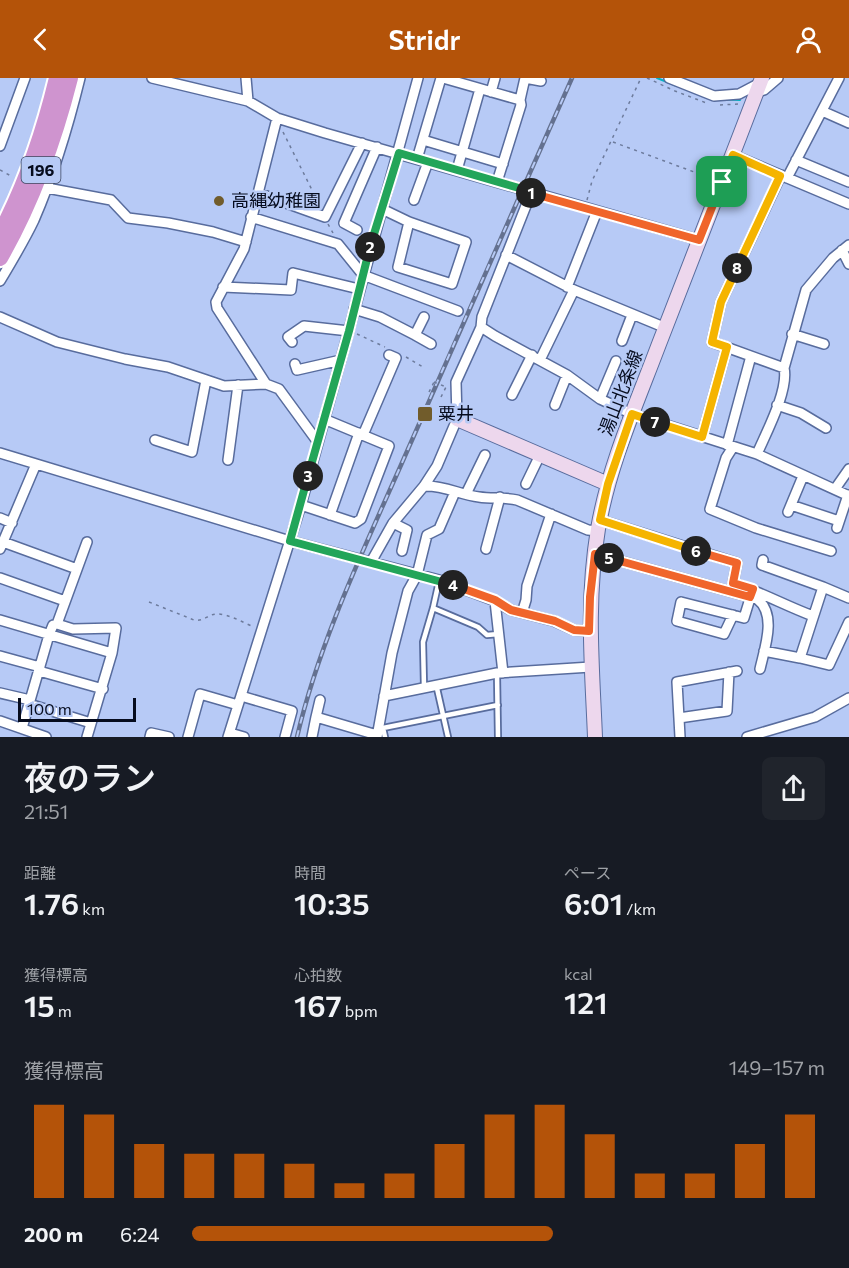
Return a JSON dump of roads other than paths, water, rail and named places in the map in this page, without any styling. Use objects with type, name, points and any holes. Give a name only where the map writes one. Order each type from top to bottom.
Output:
[{"type":"highway","name":"196","points":[[0,234],[35,153],[57,78]]},
{"type":"highway","name":"196","points":[[0,258],[14,234],[54,138],[70,78]]},
{"type":"main road","name":"湯山北条線","points":[[595,737],[589,631],[590,597],[599,526],[608,484],[632,414],[760,85]]},
{"type":"main road","points":[[457,419],[608,484]]},
{"type":"street","points":[[0,146],[25,78]]},
{"type":"street","points":[[0,281],[33,222],[47,188],[67,129],[80,78]]},
{"type":"street","points":[[152,78],[248,101],[277,118],[699,240]]},
{"type":"street","points":[[246,78],[248,101]]},
{"type":"street","points":[[244,737],[229,735],[301,505],[418,78]]},
{"type":"street","points":[[417,159],[442,78],[520,100]]},
{"type":"street","points":[[491,92],[495,78]]},
{"type":"street","points":[[497,182],[521,105],[525,78],[541,81]]},
{"type":"street","points":[[676,79],[705,93],[723,96],[740,94],[760,85],[764,90],[778,78]]},
{"type":"street","points":[[784,368],[712,342],[721,302],[784,177],[796,160],[839,78]]},
{"type":"street","points":[[457,170],[480,88]]},
{"type":"street","points":[[822,111],[849,123]]},
{"type":"street","points":[[266,384],[217,308],[216,302],[246,242],[277,118]]},
{"type":"street","points":[[423,140],[503,164]]},
{"type":"street","points":[[258,193],[326,218],[363,143]]},
{"type":"street","points":[[357,230],[344,223],[377,147]]},
{"type":"street","points":[[733,155],[849,204]]},
{"type":"street","points":[[796,160],[849,182]]},
{"type":"street","points":[[414,200],[428,162]]},
{"type":"street","points":[[47,188],[111,200],[128,218],[190,227],[246,242]]},
{"type":"street","points":[[371,562],[393,523],[424,486],[437,466],[457,419],[456,382],[481,327],[482,317],[531,193]]},
{"type":"street","points":[[382,208],[409,222],[466,242],[452,284],[398,267],[409,222]]},
{"type":"street","points":[[512,395],[536,358],[570,288],[597,211]]},
{"type":"street","points":[[251,217],[338,244],[363,275],[458,311]]},
{"type":"street","points":[[506,255],[570,288],[666,328]]},
{"type":"street","points":[[757,454],[777,405],[792,334],[806,290],[819,273],[847,256]]},
{"type":"street","points":[[223,287],[291,290],[293,273],[359,289]]},
{"type":"street","points":[[354,309],[380,317],[431,344]]},
{"type":"street","points":[[622,341],[632,315]]},
{"type":"street","points":[[0,317],[57,342],[168,367],[224,386],[266,384],[279,389],[317,441]]},
{"type":"street","points":[[415,335],[425,317]]},
{"type":"street","points":[[292,342],[288,337],[304,326],[349,331]]},
{"type":"street","points":[[481,327],[567,375],[600,399],[632,414],[757,454],[849,495],[838,524],[790,508],[803,476]]},
{"type":"street","points":[[792,334],[824,344]]},
{"type":"street","points":[[702,437],[727,347]]},
{"type":"street","points":[[330,515],[361,434],[396,358],[389,355]]},
{"type":"street","points":[[751,356],[730,446],[710,509],[756,528],[831,552]]},
{"type":"street","points":[[295,364],[297,370],[341,360]]},
{"type":"street","points":[[600,399],[616,361]]},
{"type":"street","points":[[555,405],[567,375]]},
{"type":"street","points":[[155,440],[192,452],[206,380]]},
{"type":"street","points":[[228,460],[238,385]]},
{"type":"street","points":[[777,405],[801,413],[826,428]]},
{"type":"street","points":[[301,505],[355,523],[361,519],[389,446],[324,419]]},
{"type":"street","points":[[0,453],[290,541],[439,580],[495,600],[522,614],[555,621],[574,630],[589,631]]},
{"type":"street","points":[[466,494],[485,455]]},
{"type":"street","points":[[526,484],[540,455]]},
{"type":"street","points":[[36,464],[2,546],[77,569]]},
{"type":"street","points":[[835,489],[849,469]]},
{"type":"street","points":[[424,486],[436,485],[477,497],[517,500],[588,530],[599,526],[737,563],[733,583],[752,593],[766,609],[768,626],[760,669]]},
{"type":"street","points":[[316,717],[380,736],[392,653],[408,591],[417,575],[427,535],[439,529],[455,492]]},
{"type":"street","points":[[486,549],[500,497]]},
{"type":"street","points":[[522,614],[526,600],[526,586],[551,514]]},
{"type":"street","points":[[0,518],[12,523]]},
{"type":"street","points":[[393,523],[407,530],[402,551]]},
{"type":"street","points":[[22,728],[49,634],[53,625],[57,624],[87,542]]},
{"type":"street","points":[[595,554],[752,593],[813,616]]},
{"type":"street","points":[[763,560],[762,566],[849,598]]},
{"type":"street","points":[[0,578],[65,601]]},
{"type":"street","points":[[800,658],[823,587]]},
{"type":"street","points":[[733,615],[724,634],[677,621],[681,602],[733,615],[744,618],[752,593]]},
{"type":"street","points":[[495,600],[500,673]]},
{"type":"street","points":[[0,620],[112,653]]},
{"type":"street","points":[[764,651],[829,665],[849,622]]},
{"type":"street","points":[[57,624],[73,629],[116,628],[103,689],[87,737]]},
{"type":"street","points":[[0,656],[103,689]]},
{"type":"street","points":[[384,696],[500,673],[591,667]]},
{"type":"street","points":[[679,718],[727,711],[733,672],[677,682],[680,737]]},
{"type":"street","points":[[0,693],[91,723]]},
{"type":"street","points":[[188,737],[200,694],[292,711],[285,737]]},
{"type":"street","points":[[747,737],[814,717],[849,698]]},
{"type":"street","points":[[312,737],[320,700]]},
{"type":"street","points":[[0,721],[46,737]]},
{"type":"street","points":[[150,737],[151,732],[170,737]]},
{"type":"lane","points":[[424,687],[423,642],[439,580]]},
{"type":"lane","points":[[433,608],[478,627],[487,635],[499,634]]},
{"type":"lane","points":[[498,737],[500,673]]},
{"type":"lane","points":[[436,684],[448,737]]},
{"type":"lane","points":[[380,736],[383,728],[498,705]]},
{"type":"waterway","points":[[657,78],[677,86]]},
{"type":"waterway","points":[[716,99],[740,100]]},
{"type":"railway","points":[[297,737],[329,633],[371,531],[572,78]]},
{"type":"place","name":"高縄幼稚園","points":[[219,201]]},
{"type":"place","name":"粟井","points":[[425,414]]}]
